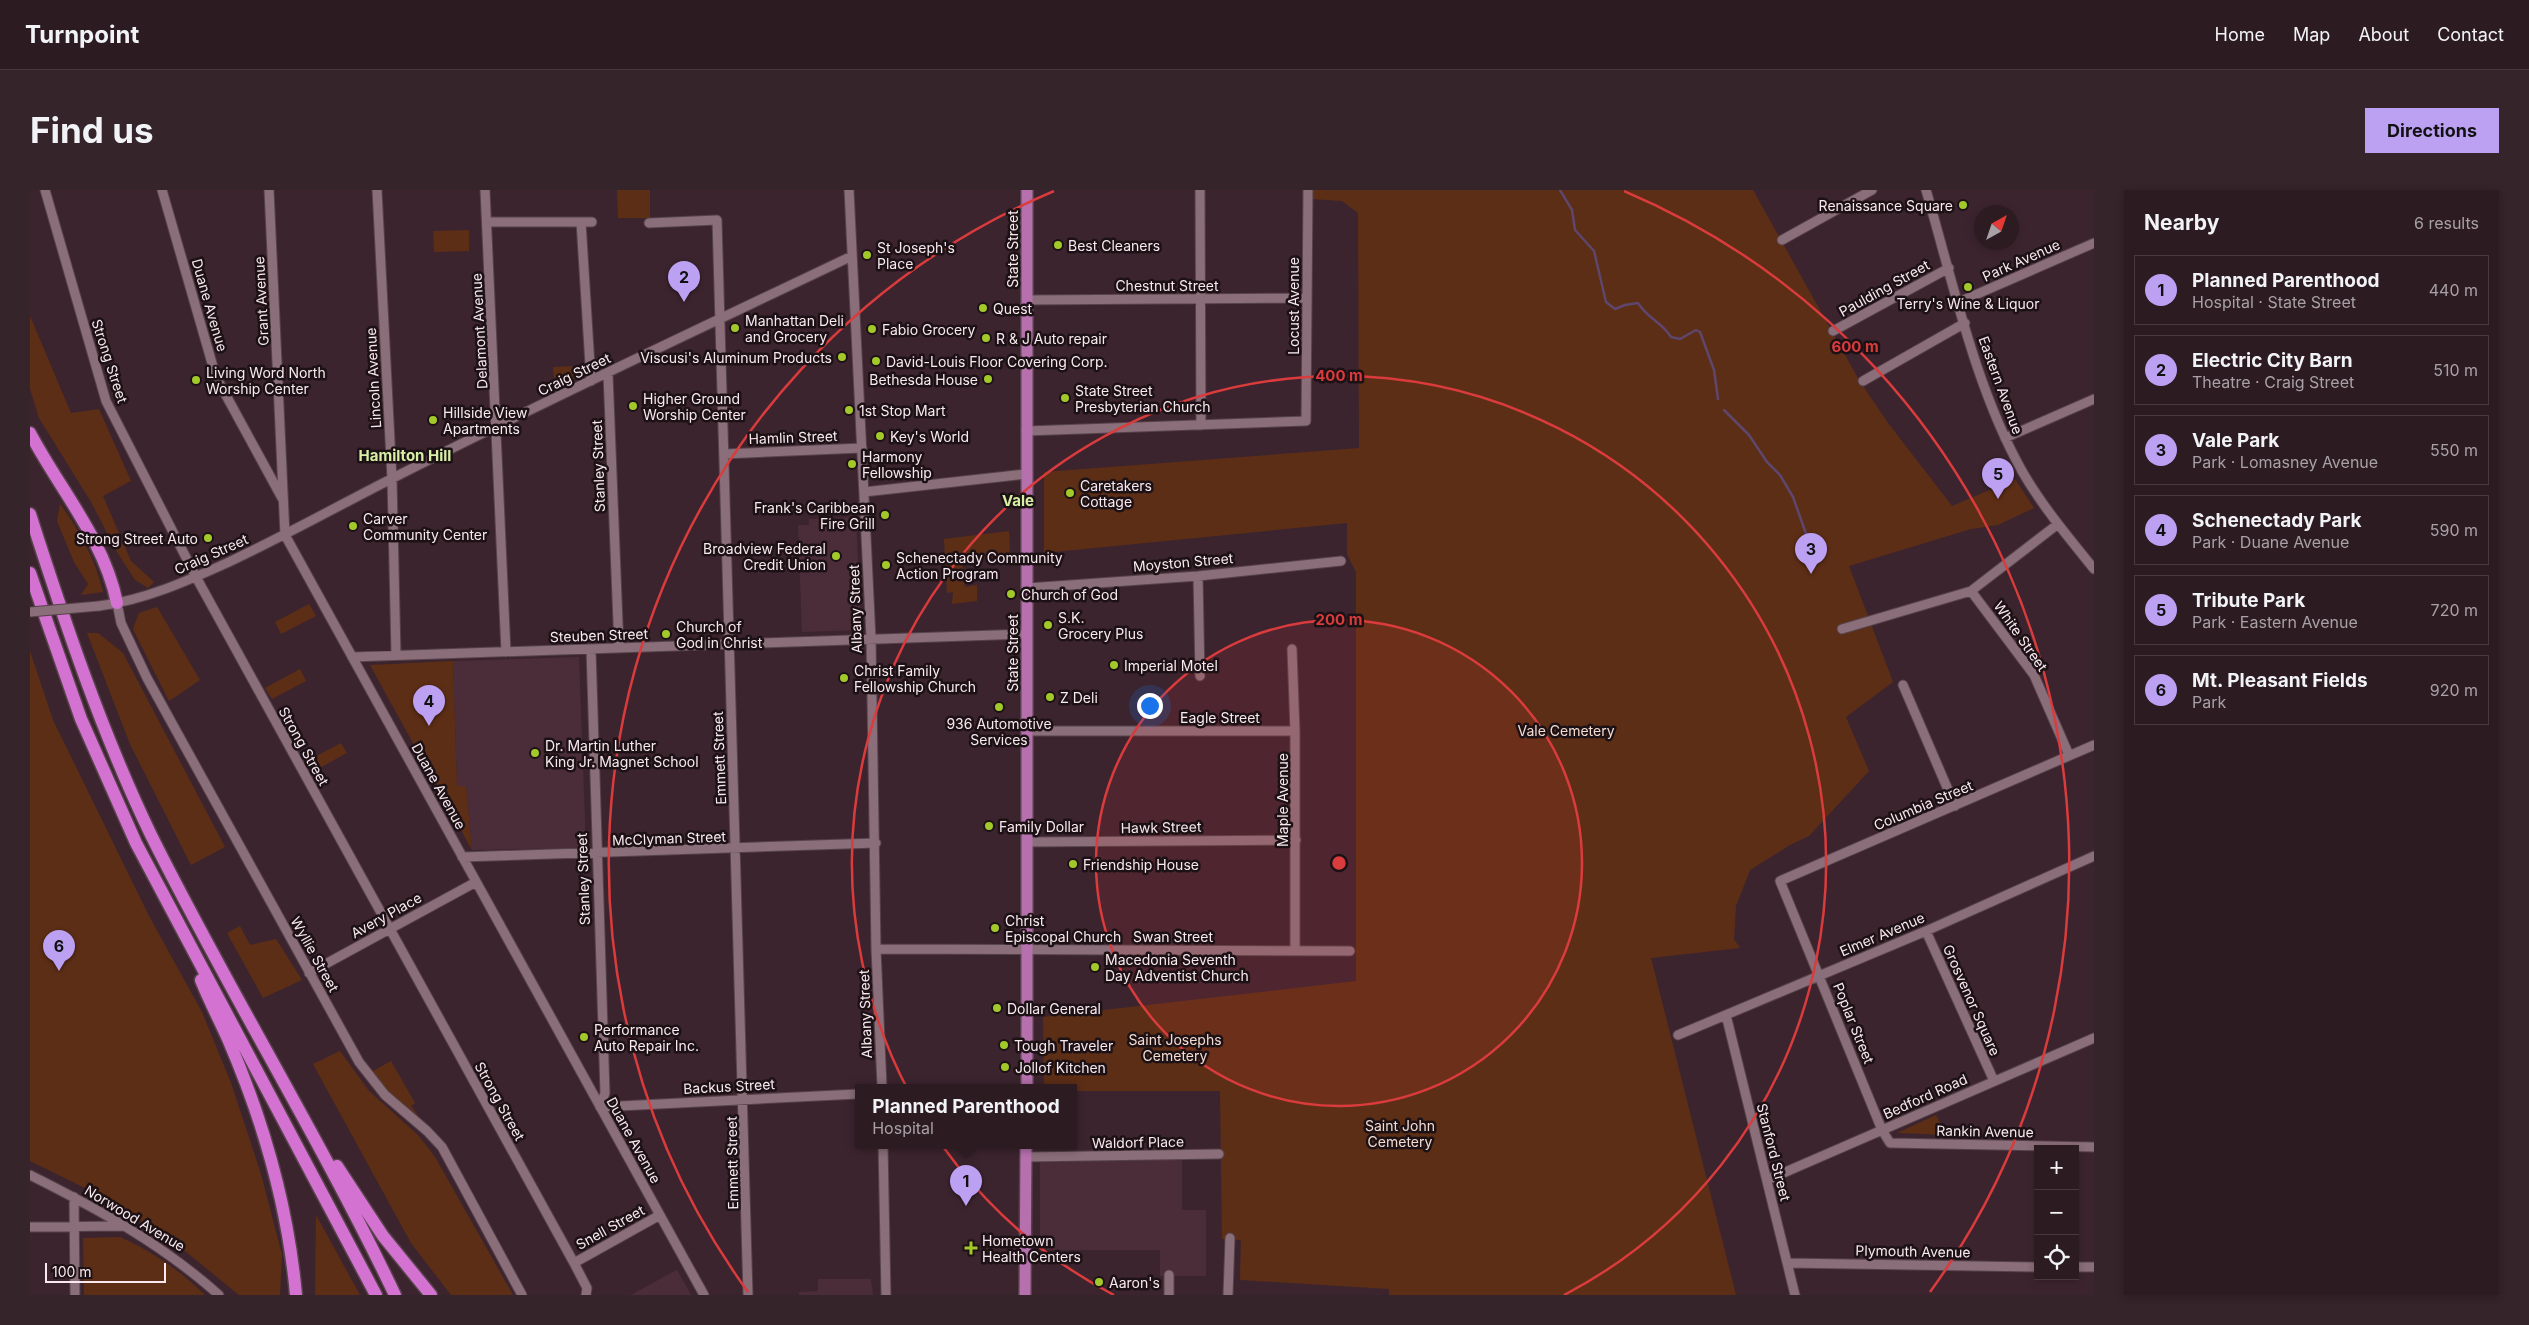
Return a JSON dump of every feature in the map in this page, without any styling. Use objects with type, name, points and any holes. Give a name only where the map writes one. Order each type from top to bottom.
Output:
[{"type":"highway","points":[[30,433],[96,541],[107,568],[117,604]]},
{"type":"highway","points":[[30,514],[79,664],[114,754],[152,836],[395,1295]]},
{"type":"highway","points":[[30,574],[65,678],[99,761],[136,843],[376,1295]]},
{"type":"highway","points":[[178,922],[250,1096],[278,1187],[292,1247],[296,1295]]},
{"type":"highway","points":[[261,1040],[372,1220],[394,1251],[431,1295]]},
{"type":"main road","name":"State Street","points":[[1027,190],[1027,1084]]},
{"type":"main road","points":[[1025,1295],[1026,1149]]},
{"type":"street","name":"Strong Street","points":[[45,190],[106,401],[196,577],[389,930],[574,1262],[587,1288],[586,1295]]},
{"type":"street","name":"Duane Avenue","points":[[162,190],[216,377],[284,501],[285,535],[704,1295]]},
{"type":"street","name":"Grant Avenue","points":[[269,190],[284,501]]},
{"type":"street","name":"Lincoln Avenue","points":[[377,190],[392,479],[396,655]]},
{"type":"street","name":"Delamont Avenue","points":[[485,190],[506,652]]},
{"type":"street","name":"Albany Street","points":[[849,190],[871,638],[876,843],[876,949],[882,1084]]},
{"type":"street","points":[[1026,431],[1202,425],[1200,190]]},
{"type":"street","name":"Locust Avenue","points":[[1202,425],[1306,421],[1308,190]]},
{"type":"street","points":[[1782,240],[1872,190]]},
{"type":"street","name":"Eastern Avenue","points":[[1926,190],[1964,323],[2005,438],[2031,487],[2094,569]]},
{"type":"street","name":"Emmett Street","points":[[649,223],[717,220],[744,1099],[748,1295]]},
{"type":"street","points":[[487,222],[592,222]]},
{"type":"street","points":[[581,222],[591,381]]},
{"type":"street","name":"Park Avenue","points":[[1958,302],[2094,243]]},
{"type":"street","name":"Craig Street","points":[[30,612],[117,604],[156,593],[196,577],[285,535],[392,479],[591,381],[852,256]]},
{"type":"street","name":"Paulding Street","points":[[1833,332],[1949,268]]},
{"type":"street","name":"Chestnut Street","points":[[1027,300],[1307,298]]},
{"type":"street","points":[[1863,381],[1964,323]]},
{"type":"street","name":"Stanley Street","points":[[608,374],[619,648]]},
{"type":"street","points":[[2005,438],[2094,399]]},
{"type":"street","name":"Hamlin Street","points":[[724,454],[862,448]]},
{"type":"street","points":[[864,492],[1026,474]]},
{"type":"street","points":[[1842,629],[1972,591],[2058,524]]},
{"type":"street","name":"Moyston Street","points":[[1027,588],[1198,576],[1341,561]]},
{"type":"street","points":[[1198,576],[1200,676]]},
{"type":"street","name":"White Street","points":[[1972,591],[2034,675],[2069,755]]},
{"type":"street","name":"Wyllie Street","points":[[117,604],[120,623],[147,678],[359,1062],[385,1095],[428,1131],[442,1147],[522,1295]]},
{"type":"street","name":"Steuben Street","points":[[352,656],[860,641],[871,638],[1027,634]]},
{"type":"street","name":"Stanley Street","points":[[591,649],[605,1093],[600,1107]]},
{"type":"street","name":"Maple Avenue","points":[[1292,649],[1295,731],[1295,951]]},
{"type":"street","points":[[1902,685],[1955,806]]},
{"type":"street","name":"Eagle Street","points":[[1026,731],[1295,731]]},
{"type":"street","name":"Columbia Street","points":[[1788,899],[1780,881],[2094,745]]},
{"type":"street","name":"Hawk Street","points":[[1027,842],[1296,840]]},
{"type":"street","name":"McClyman Street","points":[[462,857],[596,854],[876,843]]},
{"type":"street","name":"Elmer Avenue","points":[[1678,1035],[1926,931],[2093,858]]},
{"type":"street","name":"Avery Place","points":[[309,973],[476,882]]},
{"type":"street","name":"Poplar Street","points":[[1788,899],[1882,1130]]},
{"type":"street","name":"Grosvenor Square","points":[[1926,931],[1994,1081]]},
{"type":"street","name":"Swan Street","points":[[876,949],[1350,951]]},
{"type":"street","name":"Stanford Street","points":[[1726,1015],[1795,1295]]},
{"type":"street","name":"Bedford Road","points":[[1767,1180],[2094,1038]]},
{"type":"street","name":"Backus Street","points":[[600,1107],[855,1094]]},
{"type":"street","name":"Rankin Avenue","points":[[1882,1130],[1890,1143],[2094,1147]]},
{"type":"street","points":[[883,1149],[886,1295]]},
{"type":"street","name":"Waldorf Place","points":[[1026,1157],[1219,1154]]},
{"type":"street","name":"Norwood Avenue","points":[[30,1175],[74,1197],[180,1261],[219,1295]]},
{"type":"street","points":[[74,1197],[75,1295]]},
{"type":"street","name":"Snell Street","points":[[574,1262],[660,1214]]},
{"type":"street","points":[[30,1227],[124,1226]]},
{"type":"street","points":[[1228,1295],[1230,1238]]},
{"type":"street","name":"Plymouth Avenue","points":[[1787,1263],[2034,1266]]},
{"type":"street","points":[[2079,1267],[2094,1267]]},
{"type":"street","points":[[1169,1295],[1170,1275]]},
{"type":"shaded area","points":[[856,517],[861,630],[802,632],[798,525],[809,525],[809,519]]},
{"type":"shaded area","points":[[579,657],[586,848],[472,850],[466,787],[457,786],[453,661]]},
{"type":"shaded area","points":[[1040,1159],[1182,1159],[1182,1210],[1206,1210],[1206,1276],[1160,1276],[1160,1250],[1040,1250]]},
{"type":"shaded area","points":[[676,1270],[691,1295],[631,1295]]},
{"type":"shaded area","points":[[818,1279],[871,1279],[873,1295],[799,1295],[799,1292],[818,1291]]},
{"type":"green space","points":[[617,190],[650,190],[650,218],[618,218]]},
{"type":"green space","points":[[1312,190],[1753,190],[1859,380],[1888,423],[1952,506],[2015,479],[2034,508],[1998,525],[1971,529],[1849,566],[1893,682],[1846,717],[1869,771],[1809,836],[1790,845],[1750,870],[1736,906],[1734,939],[1740,948],[1651,958],[1736,1295],[1389,1295],[1389,1289],[1240,1280],[1241,1240],[1222,1239],[1220,1091],[1077,1091],[1077,1084],[1044,1084],[1043,1017],[1356,981],[1356,572],[1347,554],[1347,523],[1044,553],[1044,472],[1359,448],[1358,213],[1342,201],[1312,199]]},
{"type":"green space","points":[[469,230],[469,251],[434,252],[433,231]]},
{"type":"green space","points":[[30,316],[71,413],[99,409],[131,481],[103,496],[131,561],[154,582],[148,588],[135,580],[117,552],[91,502],[39,418],[30,389]]},
{"type":"green space","points":[[580,366],[581,376],[555,388],[553,367]]},
{"type":"green space","points":[[60,504],[86,546],[96,568],[103,592],[81,595],[88,584],[74,562],[57,521]]},
{"type":"green space","points":[[1009,531],[1010,555],[962,561],[965,587],[977,585],[977,601],[952,604],[953,592],[947,593],[944,539]]},
{"type":"green space","points":[[309,604],[316,616],[281,634],[275,622]]},
{"type":"green space","points":[[157,607],[200,680],[169,701],[133,629],[139,613]]},
{"type":"green space","points":[[87,633],[98,633],[123,653],[225,847],[191,865],[130,744]]},
{"type":"green space","points":[[30,651],[53,720],[149,916],[202,1012],[231,1083],[261,1174],[282,1255],[280,1295],[239,1295],[169,1238],[83,1187],[30,1161]]},
{"type":"green space","points":[[453,661],[457,786],[466,786],[472,850],[370,665]]},
{"type":"green space","points":[[300,669],[306,681],[272,699],[265,688]]},
{"type":"green space","points":[[341,743],[347,753],[312,772],[307,761]]},
{"type":"green space","points":[[240,926],[250,945],[276,939],[302,980],[263,998],[227,933]]},
{"type":"green space","points":[[340,1051],[369,1091],[418,1135],[435,1157],[513,1295],[451,1295],[411,1243],[313,1064]]},
{"type":"green space","points":[[391,1061],[415,1103],[411,1106],[422,1121],[384,1088],[373,1071]]},
{"type":"green space","points":[[1936,1115],[1946,1135],[1897,1133]]},
{"type":"green space","points":[[316,1215],[360,1295],[315,1295]]},
{"type":"green space","points":[[120,1237],[165,1262],[205,1295],[84,1295],[83,1238]]},
{"type":"waterway","points":[[1560,190],[1572,210],[1575,230],[1594,251],[1606,302],[1615,309],[1638,303],[1671,337],[1680,339],[1696,330],[1700,332],[1714,370],[1718,399]]},
{"type":"waterway","points":[[1724,410],[1749,435],[1767,462],[1780,475],[1793,497],[1815,559]]},
{"type":"place","name":"Renaissance Square","points":[[1963,205]]},
{"type":"place","name":"Best Cleaners","points":[[1058,245]]},
{"type":"place","name":"St Joseph's Place","points":[[867,255]]},
{"type":"place","name":"Terry's Wine & Liquor","points":[[1968,287]]},
{"type":"place","name":"Electric City Barn","points":[[684,302]]},
{"type":"place","name":"Quest","points":[[983,308]]},
{"type":"place","name":"Manhattan Deli and Grocery","points":[[735,328]]},
{"type":"place","name":"Fabio Grocery","points":[[872,329]]},
{"type":"place","name":"R & J Auto repair","points":[[986,338]]},
{"type":"place","name":"Viscusi's Aluminum Products","points":[[842,357]]},
{"type":"place","name":"David-Louis Floor Covering Corp.","points":[[876,361]]},
{"type":"place","name":"Bethesda House","points":[[988,379]]},
{"type":"place","name":"Living Word North Worship Center","points":[[196,380]]},
{"type":"place","name":"State Street Presbyterian Church","points":[[1065,398]]},
{"type":"place","name":"Higher Ground Worship Center","points":[[633,406]]},
{"type":"place","name":"1st Stop Mart","points":[[849,410]]},
{"type":"place","name":"Hillside View Apartments","points":[[433,420]]},
{"type":"place","name":"Key's World","points":[[880,436]]},
{"type":"place","name":"Harmony Fellowship","points":[[852,464]]},
{"type":"place","name":"Caretakers Cottage","points":[[1070,493]]},
{"type":"place","name":"Tribute Park","points":[[1998,499]]},
{"type":"place","name":"Frank's Caribbean Fire Grill","points":[[885,515]]},
{"type":"place","name":"Carver Community Center","points":[[353,526]]},
{"type":"place","name":"Strong Street Auto","points":[[208,538]]},
{"type":"place","name":"Broadview Federal Credit Union","points":[[836,556]]},
{"type":"place","name":"Schenectady Community Action Program","points":[[886,565]]},
{"type":"place","name":"Vale Park","points":[[1811,574]]},
{"type":"place","name":"Church of God","points":[[1011,594]]},
{"type":"place","name":"S.K. Grocery Plus","points":[[1048,625]]},
{"type":"place","name":"Church of God in Christ","points":[[666,634]]},
{"type":"place","name":"Imperial Motel","points":[[1114,665]]},
{"type":"place","name":"Christ Family Fellowship Church","points":[[844,678]]},
{"type":"place","name":"Z Deli","points":[[1050,697]]},
{"type":"place","name":"936 Automotive Services","points":[[999,707]]},
{"type":"place","name":"Schenectady Park","points":[[429,726]]},
{"type":"place","name":"Dr. Martin Luther King Jr. Magnet School","points":[[535,753]]},
{"type":"place","name":"Family Dollar","points":[[989,826]]},
{"type":"place","name":"Friendship House","points":[[1073,864]]},
{"type":"place","name":"Christ Episcopal Church","points":[[995,928]]},
{"type":"place","name":"Macedonia Seventh Day Adventist Church","points":[[1095,967]]},
{"type":"place","name":"Mt. Pleasant Fields","points":[[59,971]]},
{"type":"place","name":"Dollar General","points":[[997,1008]]},
{"type":"place","name":"Performance Auto Repair Inc.","points":[[584,1037]]},
{"type":"place","name":"Tough Traveler","points":[[1004,1045]]},
{"type":"place","name":"Jollof Kitchen","points":[[1005,1067]]},
{"type":"place","name":"Planned Parenthood","points":[[966,1206]]},
{"type":"place","name":"Hometown Health Centers","points":[[971,1248]]},
{"type":"place","name":"Aaron's","points":[[1099,1282]]},
{"type":"district","name":"Hamilton Hill","points":[[405,455]]},
{"type":"district","name":"Vale","points":[[1018,500]]},
{"type":"park label","name":"Vale Cemetery","points":[[1566,730]]},
{"type":"park label","name":"Saint Josephs Cemetery","points":[[1175,1048]]},
{"type":"park label","name":"Saint John Cemetery","points":[[1400,1134]]}]
